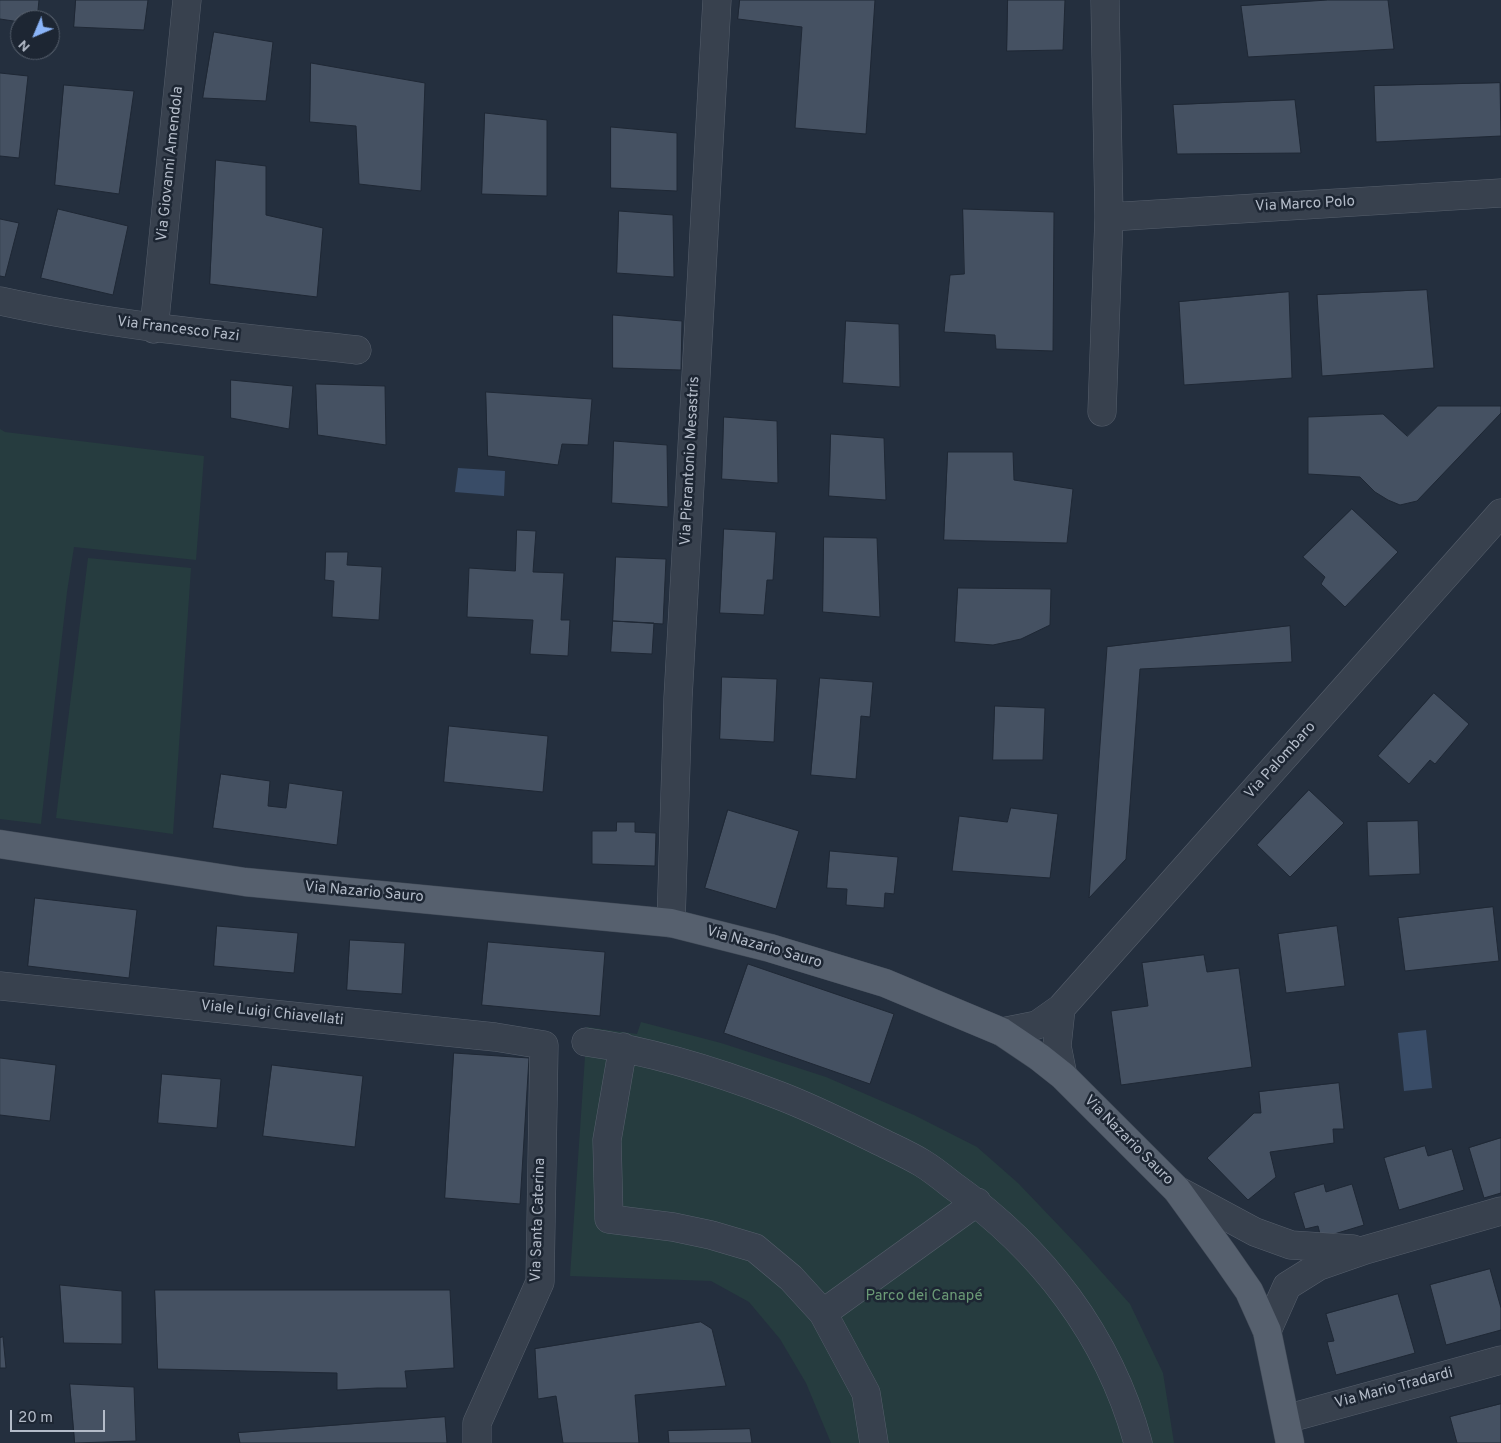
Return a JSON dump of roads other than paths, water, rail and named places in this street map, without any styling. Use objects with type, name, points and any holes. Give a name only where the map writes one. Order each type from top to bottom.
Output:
[{"type":"main road","name":"Via Nazario Sauro","points":[[0,844],[246,882],[672,923],[770,948],[885,983],[1002,1032],[1063,1076],[1177,1190],[1249,1291],[1267,1331],[1288,1431]]},
{"type":"street","name":"Via Giovanni Amendola","points":[[154,329],[187,0]]},
{"type":"street","name":"Via Pierantonio Mesastris","points":[[672,923],[678,698],[717,0]]},
{"type":"street","points":[[1102,412],[1109,217],[1105,0]]},
{"type":"street","name":"Via Marco Polo","points":[[1109,217],[1501,193]]},
{"type":"street","name":"Via Francesco Fazi","points":[[0,301],[154,329],[357,350]]},
{"type":"street","name":"Via Palombaro","points":[[1002,1032],[1037,1025],[1061,1008],[1501,513]]},
{"type":"street","name":"Viale Luigi Chiavellati","points":[[0,986],[495,1037],[544,1045]]},
{"type":"street","points":[[1061,1008],[1057,1046],[1063,1076]]},
{"type":"street","points":[[586,1042],[623,1047],[732,1077],[821,1112],[922,1163],[978,1202],[1022,1243],[1066,1292],[1105,1354],[1131,1416],[1138,1443]]},
{"type":"street","name":"Via Santa Caterina","points":[[477,1443],[477,1423],[540,1282],[544,1045]]},
{"type":"street","points":[[623,1047],[608,1140],[609,1219],[673,1227],[711,1235],[755,1248],[791,1278],[823,1313],[866,1393],[874,1443]]},
{"type":"street","points":[[1177,1190],[1255,1232],[1291,1245],[1365,1250]]},
{"type":"street","points":[[823,1313],[978,1202]]},
{"type":"street","points":[[1267,1331],[1287,1286],[1319,1266],[1365,1250],[1501,1211]]},
{"type":"street","name":"Via Mario Tradardi","points":[[1288,1431],[1501,1360]]},
{"type":"water","points":[[458,468],[505,471],[504,496],[455,492]]},
{"type":"water","points":[[1426,1030],[1432,1088],[1404,1091],[1398,1033]]},
{"type":"park label","name":"Parco dei Canapé","points":[[924,1297]]}]
